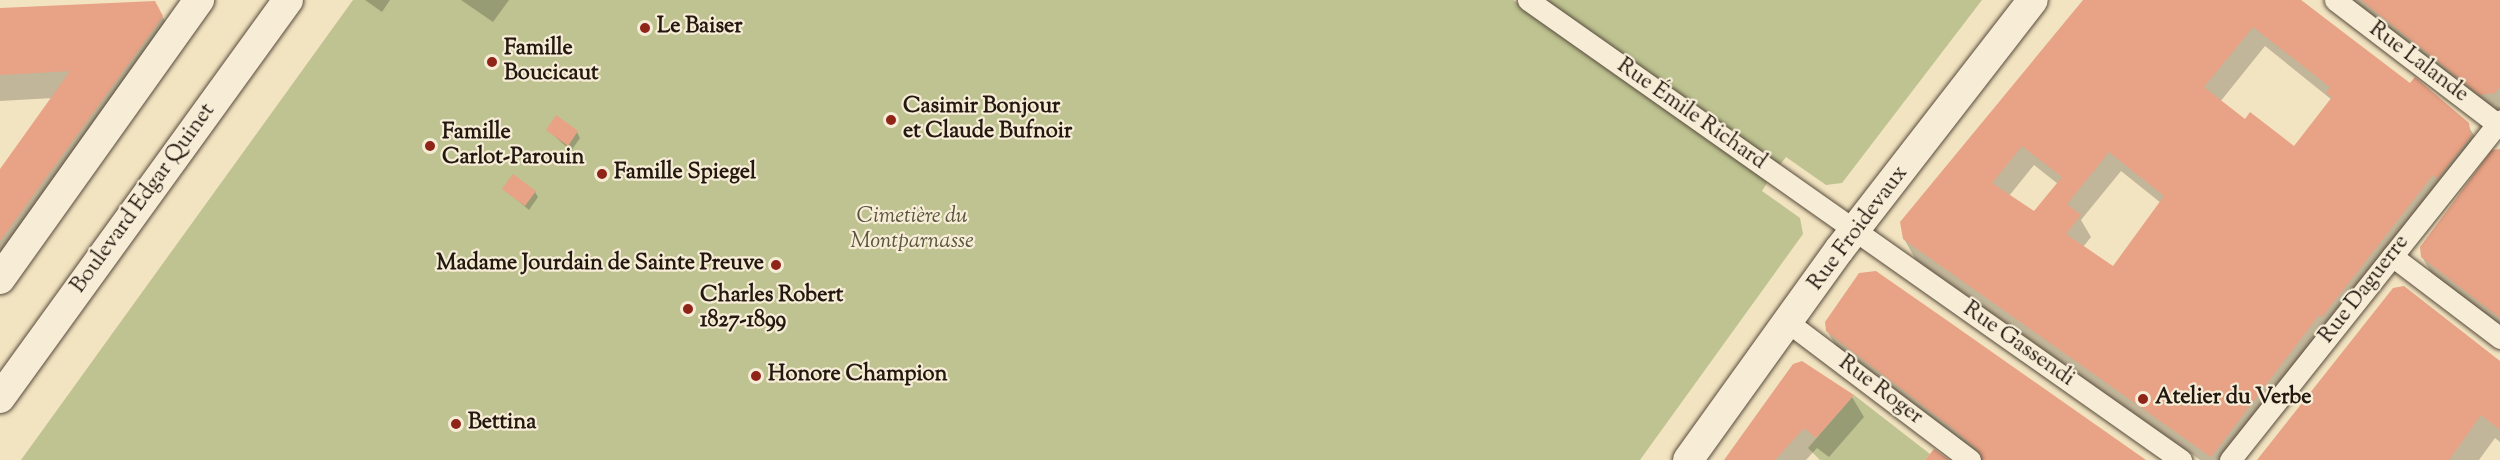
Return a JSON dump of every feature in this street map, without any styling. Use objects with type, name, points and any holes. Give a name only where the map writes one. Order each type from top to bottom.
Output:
[{"type":"street","points":[[0,279],[199,0]]},
{"type":"street","name":"Boulevard Edgar Quinet","points":[[0,398],[288,0]]},
{"type":"street","name":"Rue Émile Richard","points":[[1528,0],[1855,230]]},
{"type":"street","name":"Rue Froidevaux","points":[[1688,460],[1855,230],[2033,0]]},
{"type":"street","name":"Rue Lalande","points":[[2336,0],[2499,123]]},
{"type":"street","name":"Rue Daguerre","points":[[2230,460],[2499,123]]},
{"type":"street","name":"Rue Gassendi","points":[[1855,230],[2181,460]]},
{"type":"street","points":[[2392,256],[2500,338]]},
{"type":"street","name":"Rue Roger","points":[[1789,323],[1970,460]]},
{"type":"green space","name":"Cimetière du Montparnasse","points":[[353,0],[1513,0],[1769,180],[1762,191],[1800,218],[1803,234],[1640,460],[21,460]]},
{"type":"green space","points":[[1543,0],[1982,0],[1842,183],[1826,185],[1786,157],[1779,166]]},
{"type":"green space","points":[[1854,395],[1930,454],[1925,460],[1820,460],[1808,448]]},
{"type":"building","points":[[2083,0],[2301,0],[2410,83],[2415,77],[2469,123],[2471,136],[2437,179],[2433,175],[2322,317],[2319,315],[2211,457],[1903,239],[1900,222]],"holes":[[[2253,27],[2330,87],[2326,93],[2332,97],[2294,146],[2250,112],[2245,119],[2204,87]],[[2022,146],[2062,177],[2034,211],[1992,183]],[[2109,152],[2164,196],[2113,266],[2066,234],[2081,215],[2067,204]]]},
{"type":"building","points":[[2361,0],[2500,0],[2500,86],[2495,93],[2480,95]]},
{"type":"building","points":[[155,1],[163,16],[0,241],[0,169],[70,71],[0,75],[0,8]]},
{"type":"building","points":[[556,115],[578,131],[568,146],[546,130]]},
{"type":"building","points":[[2500,149],[2500,318],[2421,257],[2420,247],[2492,150]]},
{"type":"building","points":[[513,174],[536,191],[525,206],[502,189]]},
{"type":"building","points":[[1876,271],[2146,460],[1983,460],[1978,450],[1951,427],[1826,331],[1825,322],[1859,273]]},
{"type":"building","points":[[2404,286],[2500,361],[2500,430],[2481,415],[2449,460],[2257,460],[2393,288]]},
{"type":"building","points":[[1802,361],[1854,395],[1816,438],[1804,428],[1775,460],[1724,460],[1793,364]]},
{"type":"building","points":[[1934,449],[1949,460],[1925,460]]},
{"type":"place","name":"Le Baiser","points":[[645,28]]},
{"type":"place","name":"Famille Boucicaut","points":[[492,62]]},
{"type":"place","name":"Casimir Bonjour et Claude Bufnoir","points":[[891,120]]},
{"type":"place","name":"Famille Carlot-Parouin","points":[[430,146]]},
{"type":"place","name":"Famille Spiegel","points":[[602,174]]},
{"type":"place","name":"Madame Jourdain de Sainte Preuve","points":[[776,265]]},
{"type":"place","name":"Charles Robert 1827-1899","points":[[688,309]]},
{"type":"place","name":"Honore Champion","points":[[756,376]]},
{"type":"place","name":"Atelier du Verbe","points":[[2143,399]]},
{"type":"place","name":"Bettina","points":[[456,424]]}]
